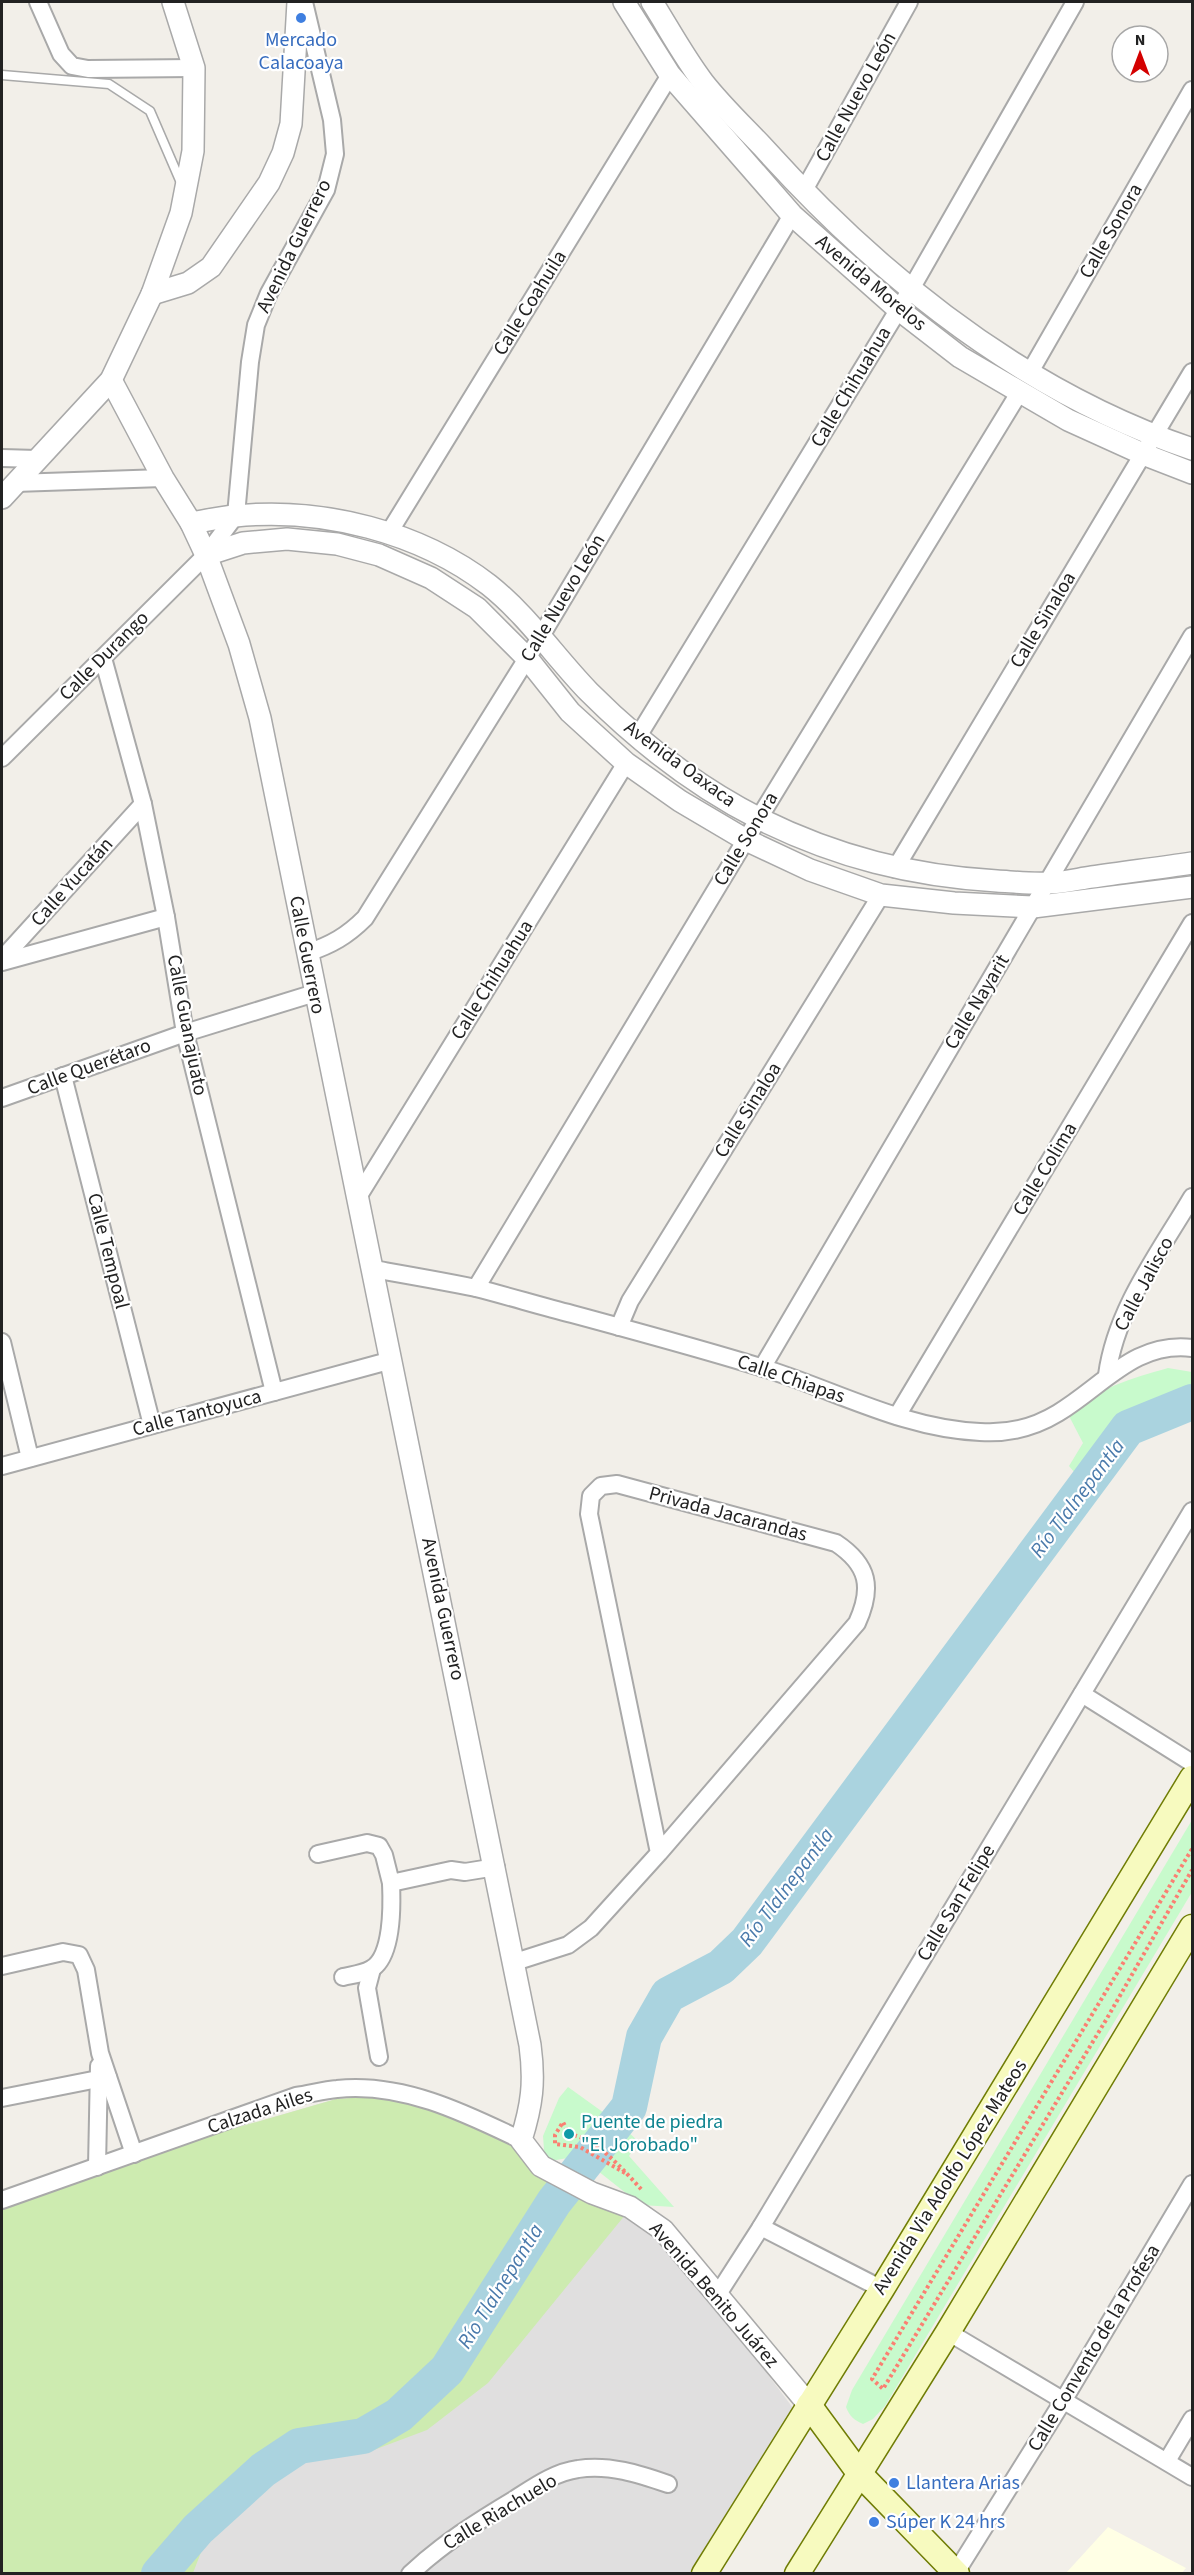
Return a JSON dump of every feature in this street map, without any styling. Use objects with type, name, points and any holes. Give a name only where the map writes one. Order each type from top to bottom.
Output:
[{"type":"main road","name":"Avenida Via Adolfo López Mateos","points":[[704,2574],[882,2289],[1192,1778]]},
{"type":"main road","points":[[797,2574],[948,2332],[1192,1927]]},
{"type":"main road","points":[[809,2405],[860,2473],[956,2573]]},
{"type":"street","points":[[38,2],[61,54],[72,66],[88,69],[194,68]]},
{"type":"street","points":[[8,490],[111,380],[152,294],[182,213],[193,151],[194,68],[173,2]]},
{"type":"street","points":[[152,294],[188,283],[211,267],[268,183],[283,153],[291,124],[298,2]]},
{"type":"street","name":"Avenida Guerrero","points":[[236,515],[250,363],[256,325],[269,292],[326,190],[335,154],[332,120],[304,2]]},
{"type":"street","name":"Avenida Morelos","points":[[624,2],[670,75],[792,215],[898,309],[960,357],[1068,420],[1148,445],[1192,449]]},
{"type":"street","name":"Avenida Morelos","points":[[652,2],[704,83],[803,192],[911,289],[970,335],[1080,401],[1192,473]]},
{"type":"street","name":"Calle Nuevo León","points":[[803,192],[909,2]]},
{"type":"street","name":"Calle Chihuahua","points":[[637,738],[911,289],[1075,2]]},
{"type":"street","name":"Calle Coahuila","points":[[390,531],[670,75]]},
{"type":"street","name":"Calle Sonora","points":[[1030,372],[1192,90]]},
{"type":"street","name":"Calle Nuevo León","points":[[307,953],[331,945],[350,933],[364,918],[541,636],[792,215]]},
{"type":"street","name":"Calle Sinaloa","points":[[895,869],[1192,372]]},
{"type":"street","name":"Calle Guerrero","points":[[111,380],[162,478],[191,523],[206,555],[239,644],[260,718],[392,1360]]},
{"type":"street","name":"Calle Sonora","points":[[476,1288],[1007,409],[1019,393]]},
{"type":"street","points":[[2,458],[37,459]]},
{"type":"street","points":[[8,490],[162,478]]},
{"type":"street","points":[[206,555],[236,515]]},
{"type":"street","name":"Avenida Oaxaca","points":[[191,523],[236,515],[284,515],[338,520],[390,531],[440,553],[490,586],[541,636],[587,690],[637,738],[694,779],[759,818],[823,846],[895,869],[969,879],[1048,884],[1192,863]]},
{"type":"street","name":"Avenida Oaxaca","points":[[206,555],[243,543],[287,539],[337,544],[378,555],[431,578],[477,608],[527,658],[570,712],[626,763],[680,801],[746,840],[810,870],[880,895],[954,903],[1033,907],[1192,887]]},
{"type":"street","name":"Calle Durango","points":[[2,758],[206,555]]},
{"type":"street","name":"Calle Nayarit","points":[[762,1368],[1192,636]]},
{"type":"street","name":"Calle Guanajuato","points":[[103,658],[143,804],[166,917],[185,1033],[274,1392]]},
{"type":"street","name":"Calle Chihuahua","points":[[358,1197],[626,763]]},
{"type":"street","name":"Calle Yucatán","points":[[2,961],[143,804]]},
{"type":"street","name":"Calle Sinaloa","points":[[619,1327],[630,1300],[880,895]]},
{"type":"street","name":"Calle Yucatán","points":[[2,961],[166,917]]},
{"type":"street","name":"Calle Colima","points":[[897,1416],[1192,923]]},
{"type":"street","name":"Calle Querétaro","points":[[2,1098],[185,1033],[315,993]]},
{"type":"street","name":"Calle Tempoal","points":[[63,1076],[152,1425]]},
{"type":"street","name":"Calle Jalisco","points":[[1107,1375],[1111,1349],[1127,1306],[1192,1197]]},
{"type":"street","name":"Calle Chiapas","points":[[373,1269],[476,1288],[762,1368],[897,1416],[943,1429],[983,1433],[1023,1429],[1058,1413],[1107,1375],[1144,1353],[1177,1346],[1192,1348]]},
{"type":"street","points":[[2,1342],[30,1458]]},
{"type":"street","name":"Avenida Guerrero","points":[[392,1360],[515,1962],[534,2076],[532,2105],[521,2140]]},
{"type":"street","name":"Calle Tantoyuca","points":[[2,1466],[392,1360]]},
{"type":"street","name":"Privada Jacarandas","points":[[515,1962],[568,1945],[591,1928],[659,1853],[857,1623],[865,1605],[867,1585],[862,1567],[851,1553],[836,1543],[617,1484],[601,1486],[591,1496],[589,1514],[659,1853]]},
{"type":"street","name":"Calle San Felipe","points":[[718,2294],[761,2227],[1192,1510]]},
{"type":"street","points":[[1082,1694],[1192,1763]]},
{"type":"street","points":[[318,1854],[367,1843],[378,1846],[384,1855],[391,1883],[390,1930],[383,1954],[372,1969],[367,1988],[379,2057]]},
{"type":"street","points":[[391,1883],[451,1870],[465,1872],[495,1862]]},
{"type":"street","points":[[2,1966],[63,1952],[79,1955],[86,1970],[104,2078],[134,2154]]},
{"type":"street","points":[[343,1977],[372,1969]]},
{"type":"street","points":[[2,2098],[104,2078]]},
{"type":"street","points":[[97,2167],[104,2078]]},
{"type":"street","name":"Calzada Ailes","points":[[2,2200],[296,2096],[339,2089],[381,2090],[431,2100],[521,2140]]},
{"type":"street","name":"Avenida Benito Juárez","points":[[521,2140],[537,2161],[550,2171],[646,2217],[663,2230],[809,2405]]},
{"type":"street","name":"Calle Convento de la Profesa","points":[[956,2573],[1063,2401],[1192,2184]]},
{"type":"street","points":[[761,2227],[882,2289]]},
{"type":"street","points":[[948,2332],[1192,2477]]},
{"type":"street","points":[[1167,2461],[1192,2419]]},
{"type":"street","name":"Calle Riachuelo","points":[[410,2574],[450,2539],[478,2521],[546,2480],[577,2469],[629,2471],[668,2484]]},
{"type":"lane","points":[[2,75],[109,84],[150,111],[186,194]]},
{"type":"path","points":[[1192,1849],[872,2379],[883,2389],[1100,2030],[1192,1870]]},
{"type":"path","points":[[626,2173],[580,2147],[555,2145],[555,2135],[563,2122],[569,2134],[580,2136],[606,2155],[626,2173],[647,2195]]},
{"type":"shaded area","points":[[336,2099],[630,2209],[711,2299],[793,2408],[691,2573],[2,2573],[121,2161]]},
{"type":"shaded area","points":[[1108,2527],[1186,2568],[1181,2574],[1066,2573]]},
{"type":"green space","points":[[1168,1368],[1192,1372],[1192,1391],[1187,1390],[1132,1414],[1075,1473],[1069,1466],[1083,1443],[1069,1416],[1079,1406],[1115,1385]]},
{"type":"green space","points":[[1192,1820],[1192,1892],[885,2406],[873,2419],[863,2424],[857,2421],[846,2407],[852,2390]]},
{"type":"green space","points":[[568,2087],[618,2123],[638,2141],[629,2156],[674,2207],[641,2205],[579,2156],[545,2162],[543,2136],[559,2098]]},
{"type":"green space","points":[[381,2096],[430,2105],[486,2130],[630,2209],[488,2383],[427,2430],[371,2451],[315,2457],[277,2473],[210,2529],[193,2573],[2,2574],[2,2203],[121,2161],[336,2099]]},
{"type":"waterway","name":"Río Tlalnepantla","points":[[159,2574],[198,2529],[263,2470],[299,2446],[363,2436],[399,2415],[447,2370],[554,2202],[629,2107],[644,2037],[668,1995],[721,1967],[747,1942],[1128,1428],[1192,1402]]},
{"type":"place","name":"Mercado Calacoaya","points":[[301,18]]},
{"type":"place","name":"Puente de piedra \"El Jorobado\"","points":[[569,2134]]},
{"type":"place","name":"Llantera Arias","points":[[894,2483]]},
{"type":"place","name":"Súper K 24 hrs","points":[[874,2522]]}]
